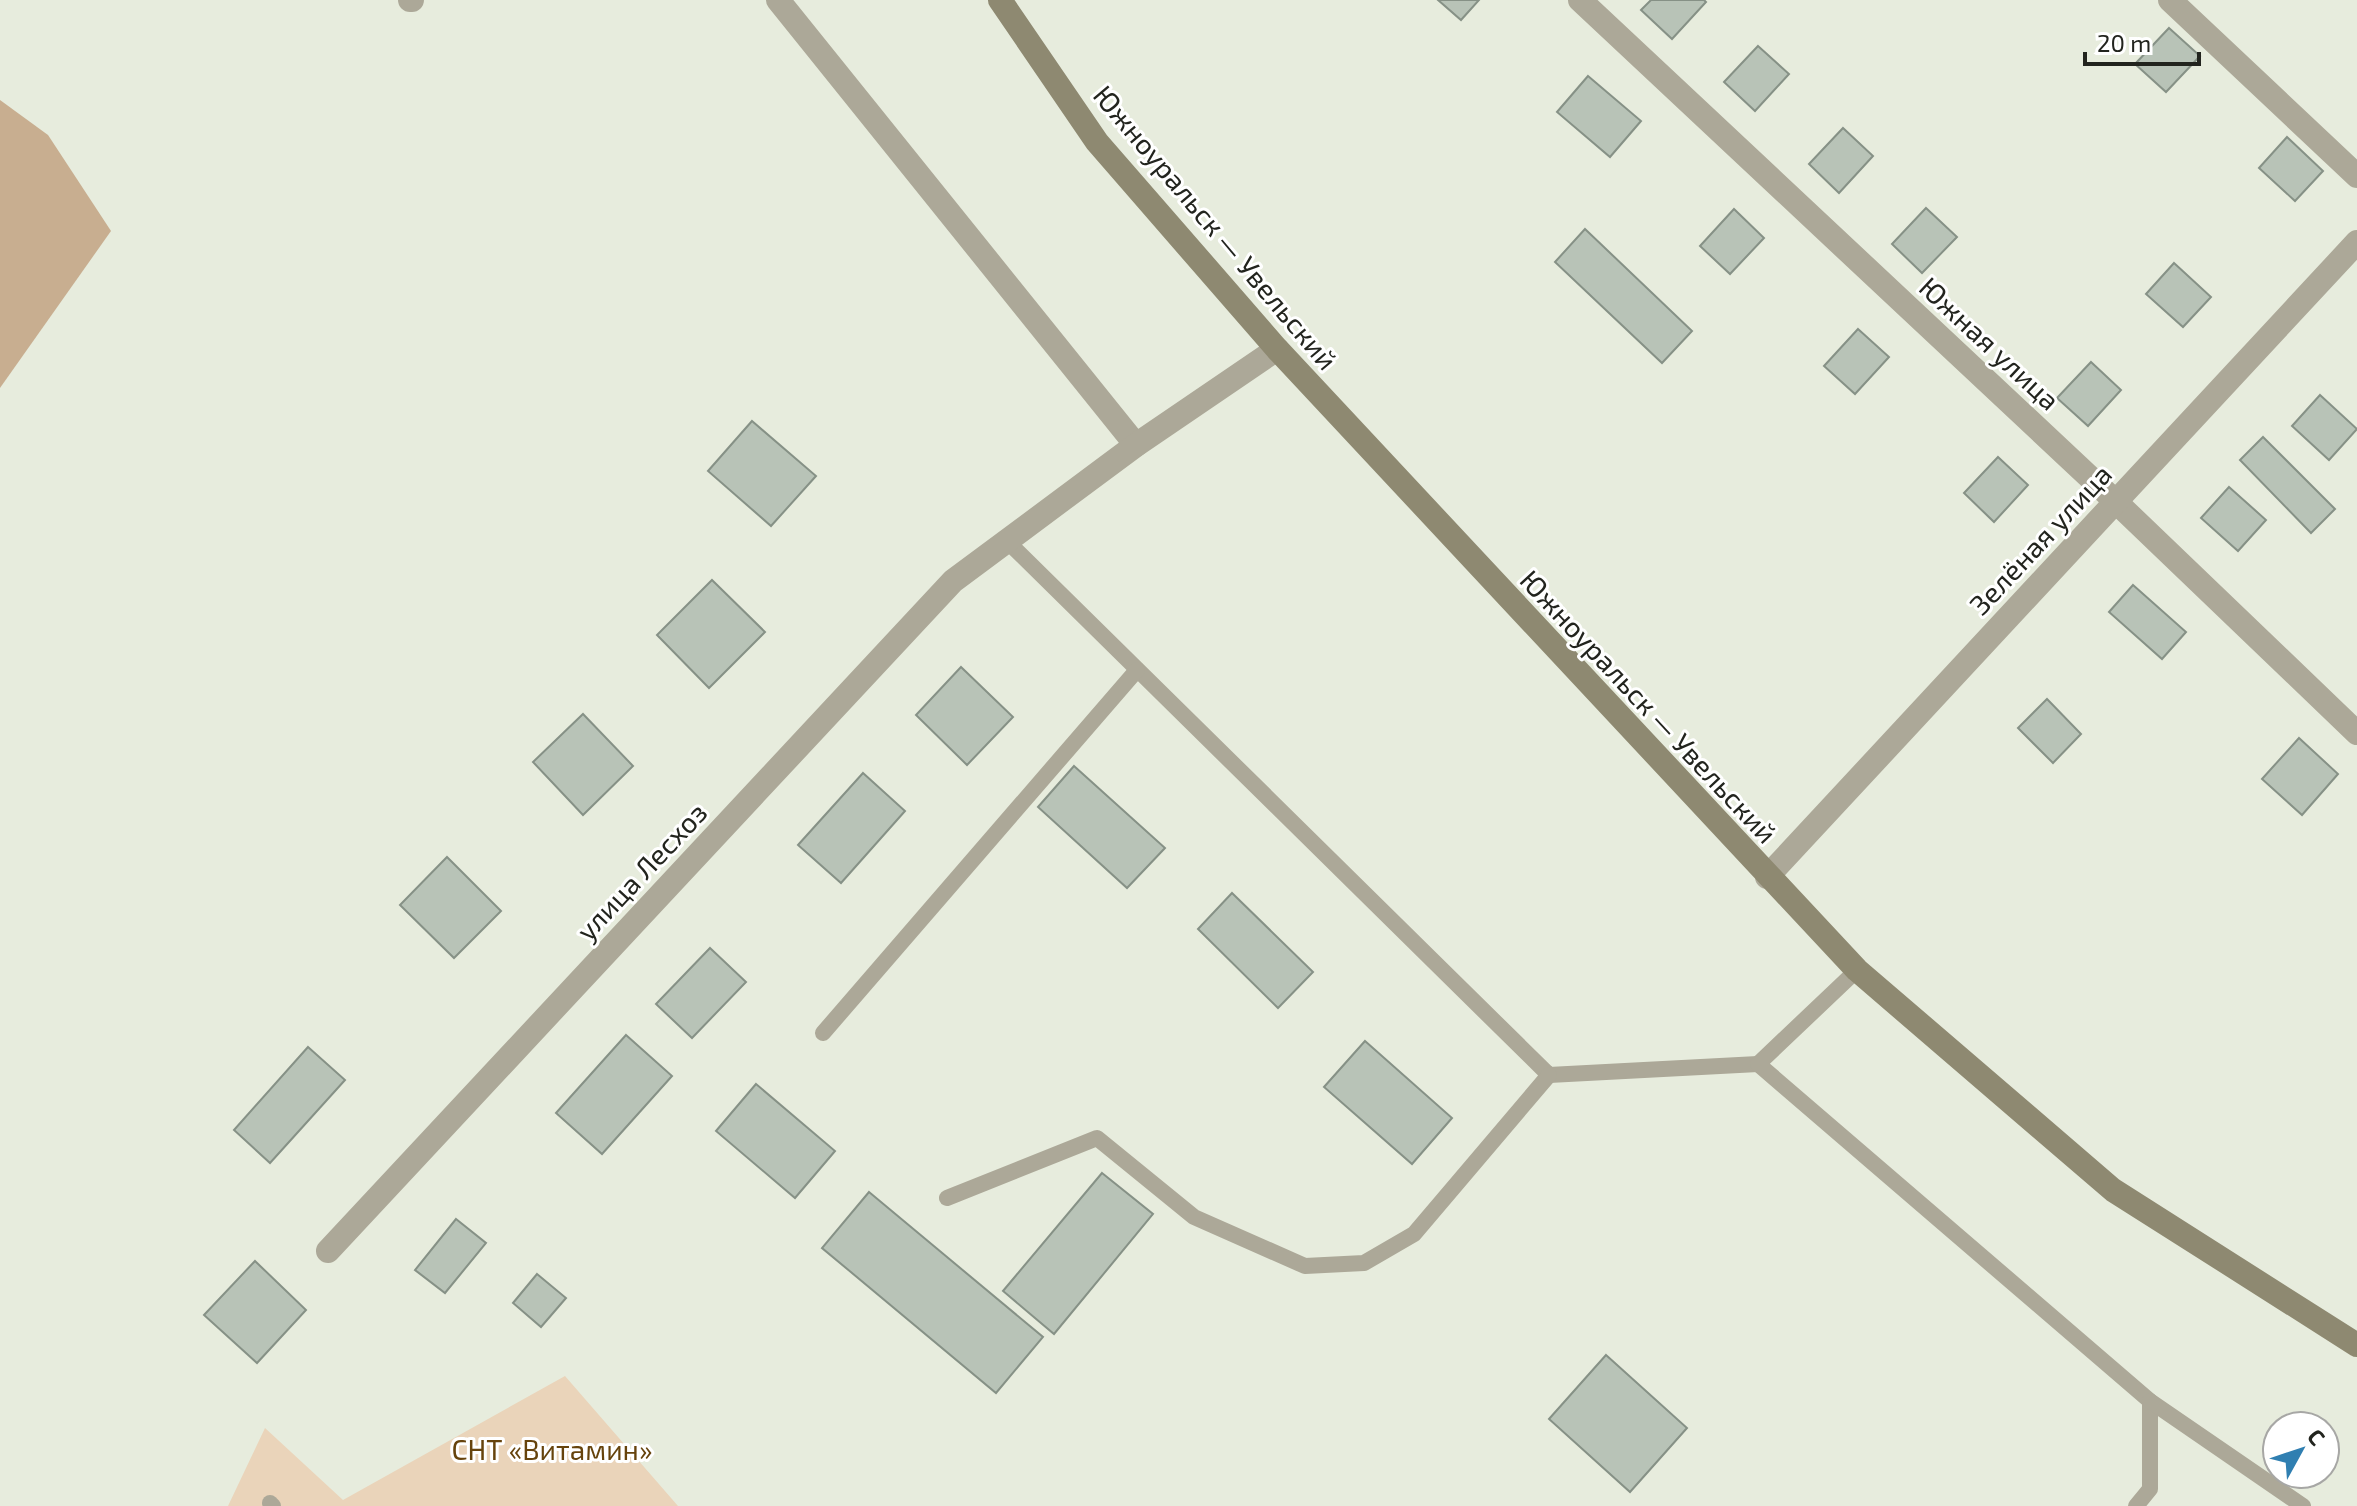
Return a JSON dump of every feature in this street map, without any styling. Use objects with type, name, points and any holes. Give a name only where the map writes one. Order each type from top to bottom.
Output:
[{"type":"street","points":[[778,0],[1136,445]]},
{"type":"street","name":"Южноуральск — Увельский","points":[[1000,0],[1097,142],[1277,349],[1857,970],[2113,1190],[2357,1345]]},
{"type":"street","name":"Южная улица","points":[[1580,0],[2115,501],[2357,733]]},
{"type":"street","points":[[2170,0],[2357,176]]},
{"type":"street","name":"Зелёная улица","points":[[1767,877],[2357,242]]},
{"type":"street","name":"улица Лесхоз","points":[[328,1251],[953,581],[1136,445],[1277,349]]},
{"type":"lane","points":[[1007,541],[1549,1075]]},
{"type":"lane","points":[[823,1033],[1137,670]]},
{"type":"lane","points":[[947,1198],[1097,1138],[1194,1217],[1305,1266],[1364,1263],[1414,1234],[1549,1075],[1758,1064],[1857,970]]},
{"type":"lane","points":[[1758,1064],[2150,1401],[2303,1506]]},
{"type":"lane","points":[[2136,1506],[2150,1489],[2150,1401]]},
{"type":"green space","name":"СНТ «Витамин»","points":[[565,1376],[678,1506],[228,1506],[265,1428],[343,1500]]},
{"type":"shaded area","points":[[0,100],[48,135],[111,231],[0,388]]},
{"type":"building","points":[[1438,0],[1479,0],[1461,20]]},
{"type":"building","points":[[1651,0],[1706,2],[1672,39],[1641,10]]},
{"type":"building","points":[[2169,28],[2200,56],[2166,92],[2135,64]]},
{"type":"building","points":[[1758,46],[1789,74],[1755,111],[1724,82]]},
{"type":"building","points":[[1588,76],[1641,121],[1610,157],[1557,112]]},
{"type":"building","points":[[1843,128],[1873,156],[1839,193],[1809,164]]},
{"type":"building","points":[[2287,137],[2323,171],[2295,201],[2259,168]]},
{"type":"building","points":[[1926,208],[1957,237],[1922,273],[1892,244]]},
{"type":"building","points":[[1734,209],[1764,238],[1730,274],[1700,246]]},
{"type":"building","points":[[1585,229],[1692,331],[1662,363],[1555,262]]},
{"type":"building","points":[[2174,263],[2211,297],[2183,327],[2146,294]]},
{"type":"building","points":[[1858,329],[1889,357],[1855,394],[1824,366]]},
{"type":"building","points":[[2091,362],[2121,390],[2088,426],[2057,398]]},
{"type":"building","points":[[2320,395],[2357,429],[2329,460],[2292,426]]},
{"type":"building","points":[[752,421],[816,476],[771,526],[708,471]]},
{"type":"building","points":[[2263,437],[2335,509],[2311,533],[2240,460]]},
{"type":"building","points":[[1998,457],[2028,485],[1994,522],[1964,493]]},
{"type":"building","points":[[2229,487],[2266,520],[2238,551],[2201,518]]},
{"type":"building","points":[[712,580],[765,632],[709,688],[657,635]]},
{"type":"building","points":[[2133,585],[2186,632],[2162,659],[2109,612]]},
{"type":"building","points":[[961,667],[1013,717],[967,765],[916,715]]},
{"type":"building","points":[[2047,699],[2081,734],[2053,763],[2018,728]]},
{"type":"building","points":[[583,714],[633,766],[583,815],[533,762]]},
{"type":"building","points":[[2299,738],[2338,774],[2302,815],[2262,779]]},
{"type":"building","points":[[1074,766],[1165,848],[1127,888],[1038,807]]},
{"type":"building","points":[[863,773],[905,811],[841,883],[798,845]]},
{"type":"building","points":[[447,857],[501,911],[454,958],[400,905]]},
{"type":"building","points":[[1232,893],[1313,972],[1278,1008],[1198,929]]},
{"type":"building","points":[[710,948],[746,982],[692,1038],[656,1004]]},
{"type":"building","points":[[626,1035],[672,1076],[602,1154],[556,1113]]},
{"type":"building","points":[[1365,1041],[1452,1118],[1412,1164],[1324,1087]]},
{"type":"building","points":[[308,1047],[345,1080],[270,1163],[234,1130]]},
{"type":"building","points":[[756,1084],[835,1151],[795,1198],[716,1131]]},
{"type":"building","points":[[1102,1173],[1153,1214],[1054,1334],[1003,1291]]},
{"type":"building","points":[[869,1192],[1043,1337],[996,1393],[822,1248]]},
{"type":"building","points":[[456,1219],[486,1243],[445,1293],[415,1270]]},
{"type":"building","points":[[255,1261],[306,1310],[257,1363],[204,1315]]},
{"type":"building","points":[[537,1274],[566,1298],[541,1327],[513,1303]]},
{"type":"building","points":[[1606,1355],[1687,1428],[1630,1492],[1549,1419]]}]
